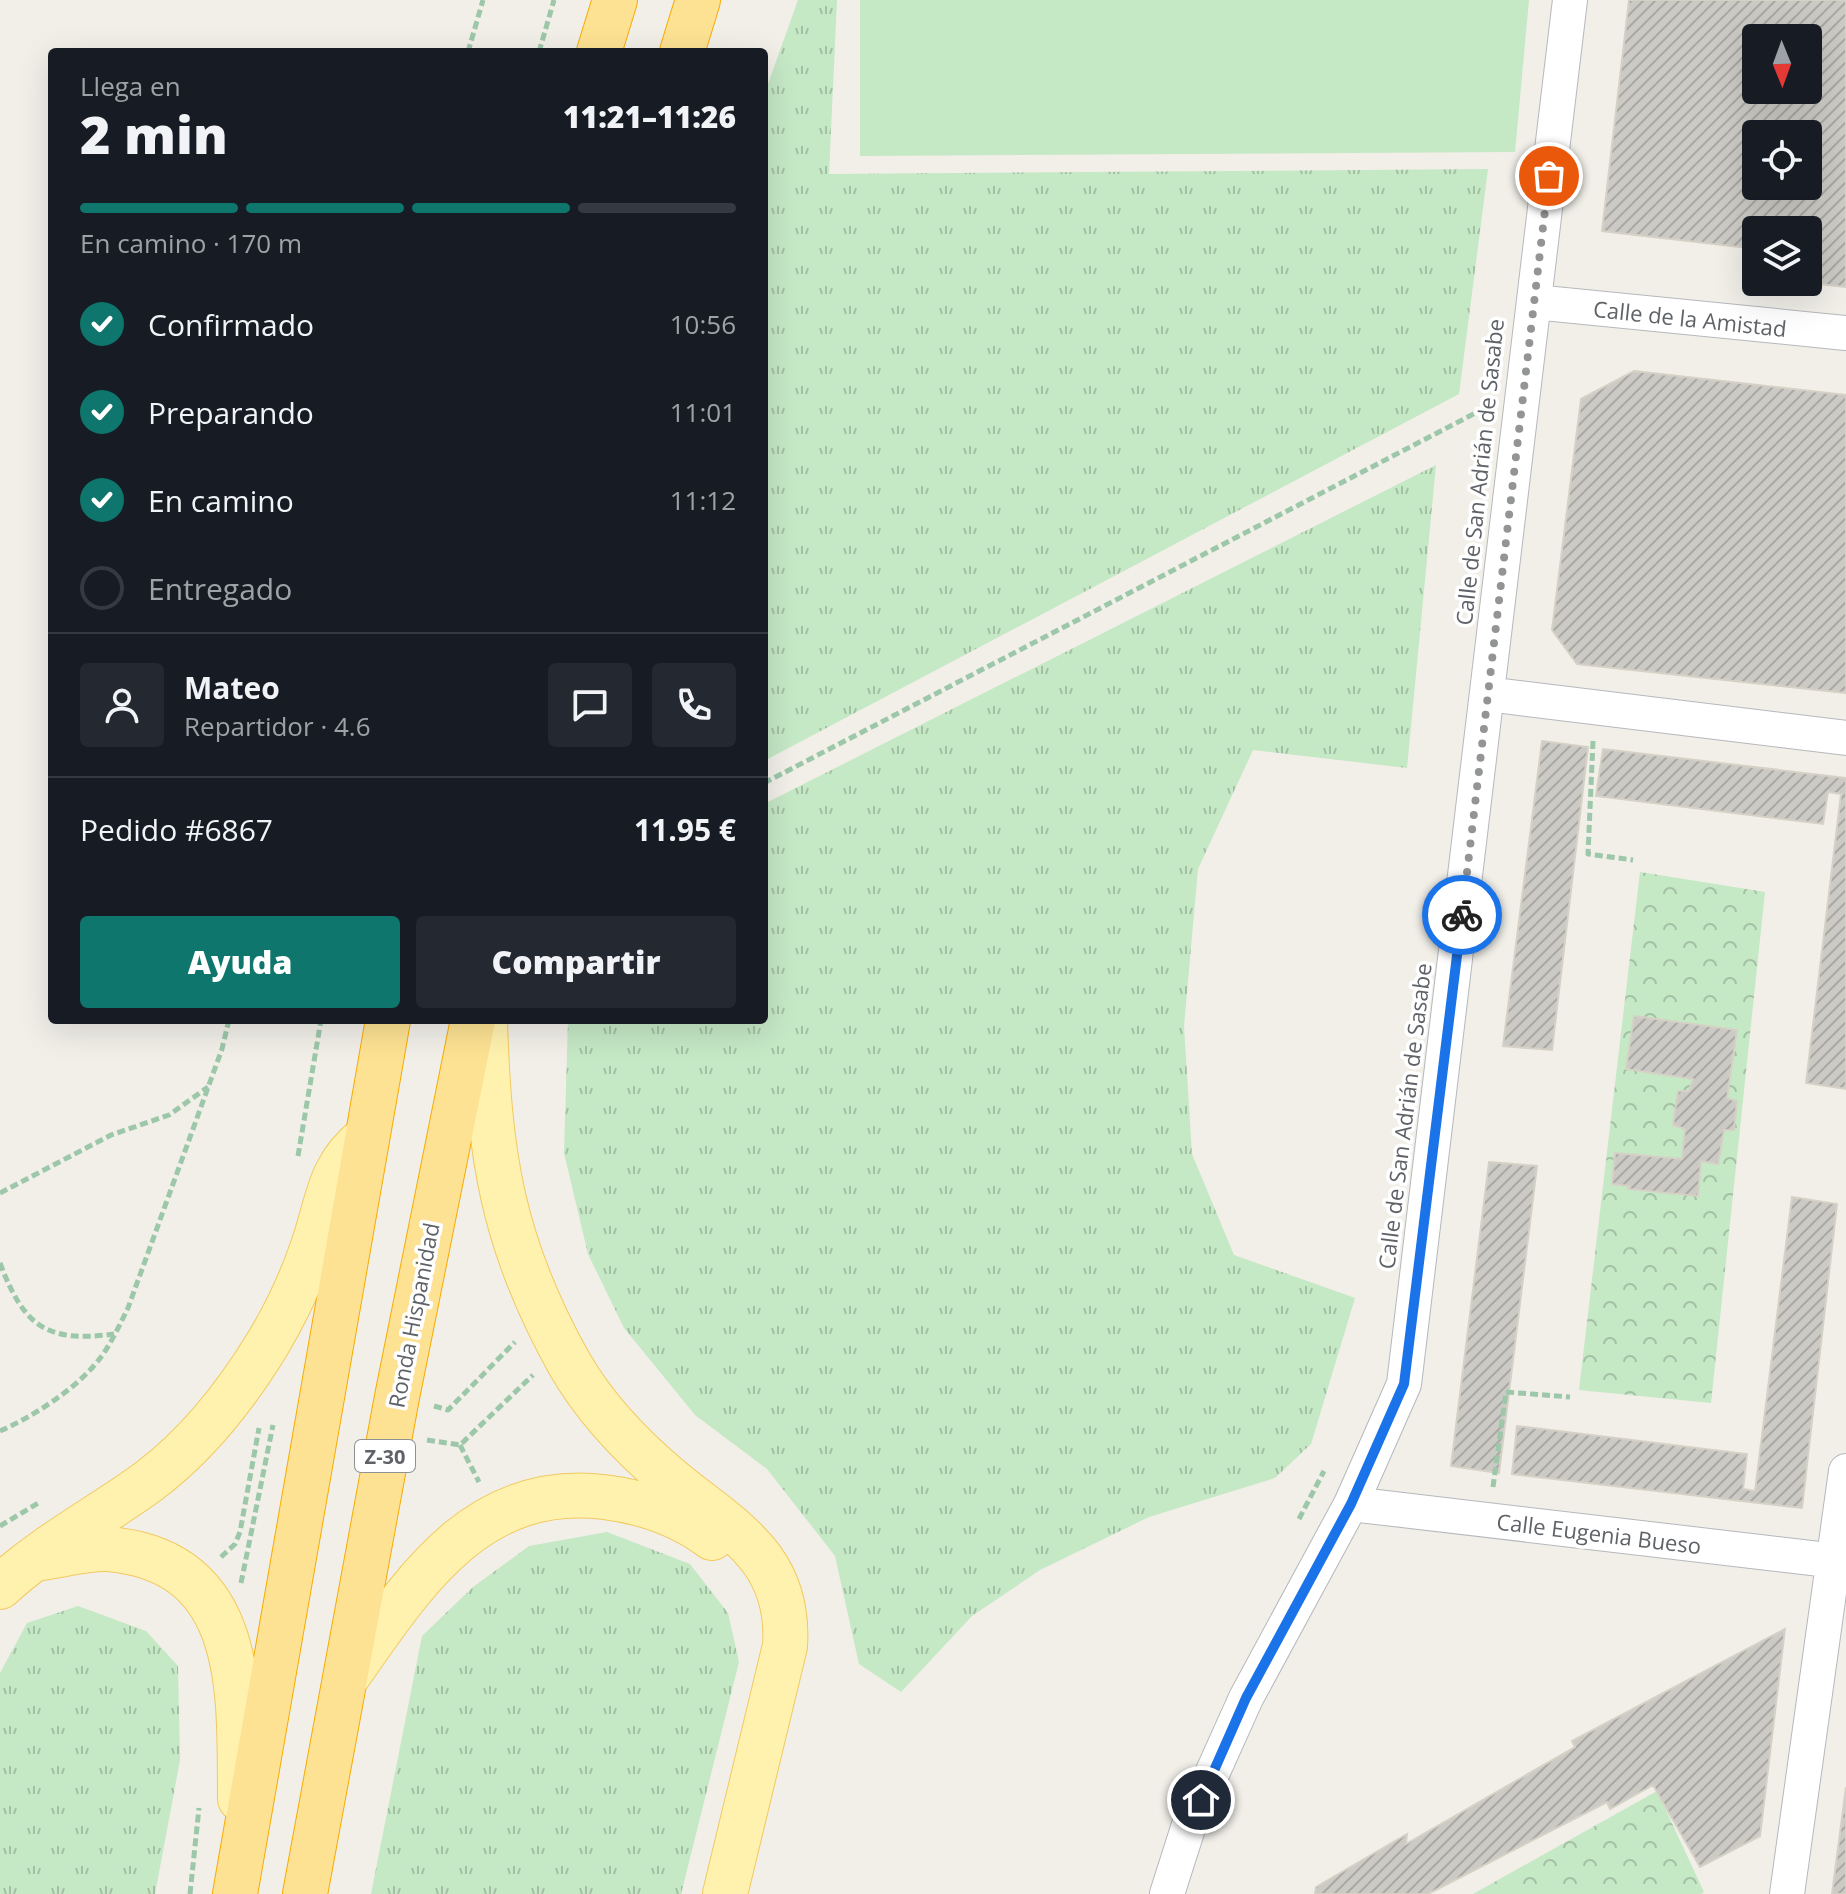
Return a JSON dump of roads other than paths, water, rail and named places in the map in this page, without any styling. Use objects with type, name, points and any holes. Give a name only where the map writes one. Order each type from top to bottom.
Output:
[{"type":"highway","points":[[600,48],[615,0]]},
{"type":"highway","points":[[683,48],[698,0]]},
{"type":"highway","points":[[237,1879],[387,1024]]},
{"type":"highway","name":"Ronda Hispanidad","points":[[305,1894],[394,1409],[472,1024]]},
{"type":"main road","points":[[485,1024],[493,1152],[500,1194],[527,1278],[570,1364],[594,1401],[644,1455],[750,1543],[767,1564],[778,1587],[786,1626],[725,1894]]},
{"type":"main road","points":[[0,1587],[181,1454],[246,1375],[268,1344],[307,1264],[335,1170],[347,1152],[367,1137]]},
{"type":"main road","points":[[345,1680],[430,1565],[475,1526],[526,1504],[593,1496],[665,1511],[727,1550],[743,1569],[765,1613],[776,1674]]},
{"type":"main road","points":[[35,1559],[106,1549],[158,1561],[200,1594],[228,1637],[239,1697],[237,1879]]},
{"type":"street","name":"Calle de San Adrián de Sasabe","points":[[1167,1894],[1189,1825],[1246,1698],[1351,1504],[1404,1384],[1570,0]]},
{"type":"street","name":"Calle de la Amistad","points":[[1534,302],[1846,333]]},
{"type":"street","points":[[1487,694],[1846,738]]},
{"type":"street","points":[[1787,1894],[1840,1562],[1846,1471]]},
{"type":"street","name":"Calle Eugenia Bueso","points":[[1351,1504],[1840,1562]]}]
